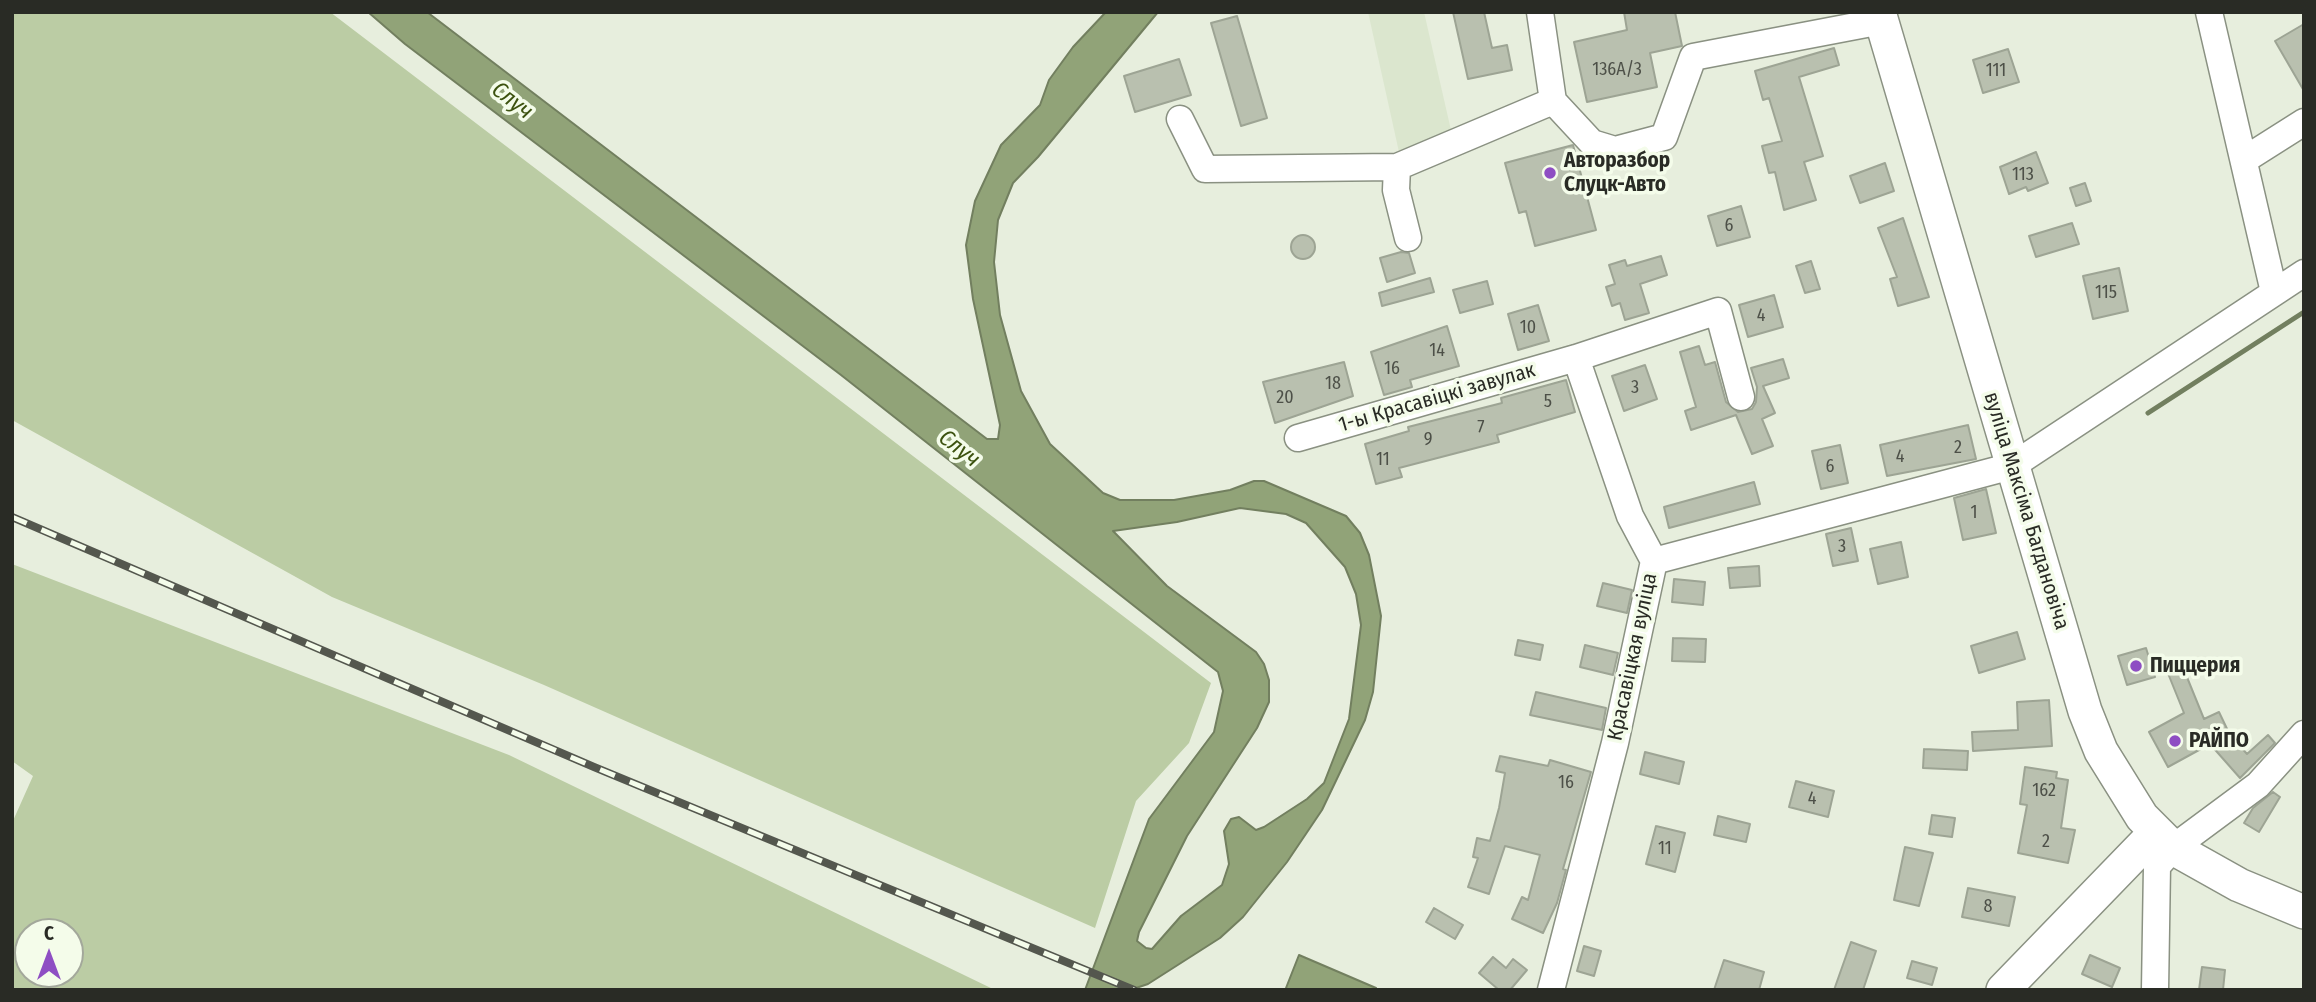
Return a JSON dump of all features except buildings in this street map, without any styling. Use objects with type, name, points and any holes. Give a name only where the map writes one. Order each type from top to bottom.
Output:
[{"type":"main road","name":"вуліца Максіма Багдановіча","points":[[1880,17],[2085,711],[2101,751],[2118,783],[2164,840],[2239,886],[2304,912]]},
{"type":"main road","points":[[2003,990],[2164,840]]},
{"type":"street","points":[[1540,12],[1553,101],[1592,143],[1615,150],[1664,137],[1693,57],[1880,17]]},
{"type":"street","points":[[2208,12],[2274,292]]},
{"type":"street","points":[[1180,119],[1205,169],[1397,167],[1553,101]]},
{"type":"street","points":[[2244,160],[2304,122]]},
{"type":"street","points":[[1397,167],[1396,190],[1408,237]]},
{"type":"street","name":"Красавіцкая вуліца","points":[[1551,990],[1615,743],[1654,561],[2012,466],[2304,273]]},
{"type":"street","name":"1-ы Красавіцкі завулак","points":[[1298,438],[1576,358],[1718,311],[1741,397]]},
{"type":"street","points":[[1576,358],[1630,516],[1654,561]]},
{"type":"street","points":[[2155,990],[2157,866],[2164,840],[2258,785],[2304,734]]},
{"type":"shaded area","points":[[12,12],[330,12],[1211,683],[1189,743],[1136,801],[1095,928],[544,685],[332,597],[12,420]]},
{"type":"shaded area","points":[[1368,12],[1424,12],[1453,139],[1399,152]]},
{"type":"shaded area","points":[[12,564],[509,755],[995,990],[12,990],[12,823],[33,776],[12,761]]},
{"type":"water","name":"Случ","points":[[368,12],[427,12],[987,439],[998,439],[1000,425],[973,299],[966,245],[975,201],[1001,145],[1040,105],[1049,80],[1073,47],[1105,13],[1158,12],[1038,157],[1013,183],[998,220],[994,262],[1000,315],[1021,391],[1050,444],[1103,493],[1120,500],[1174,500],[1264,481],[1346,516],[1360,533],[1369,555],[1381,616],[1373,692],[1365,720],[1322,810],[1287,862],[1243,917],[1220,938],[1148,984],[1130,990],[1085,990],[1149,819],[1214,732],[1223,691],[1218,672],[841,375],[405,44]],"holes":[[[1240,508],[1286,514],[1306,523],[1345,567],[1356,594],[1361,625],[1349,719],[1324,783],[1307,799],[1264,827],[1256,830],[1239,817],[1231,819],[1224,831],[1229,864],[1222,885],[1181,916],[1152,949],[1146,948],[1137,941],[1139,932],[1187,836],[1257,728],[1269,702],[1269,680],[1264,664],[1256,652],[1167,586],[1113,531],[1177,522]]]},
{"type":"water","points":[[1299,955],[1376,990],[1289,990],[1286,988]]},
{"type":"waterway","points":[[2148,413],[2304,312]]},
{"type":"railway","points":[[12,517],[594,767],[1134,990]]},
{"type":"place","name":"Авторазбор Слуцк-Авто","points":[[1550,173]]},
{"type":"place","name":"Пиццерия","points":[[2136,666]]},
{"type":"place","name":"РАЙПО","points":[[2175,741]]}]
